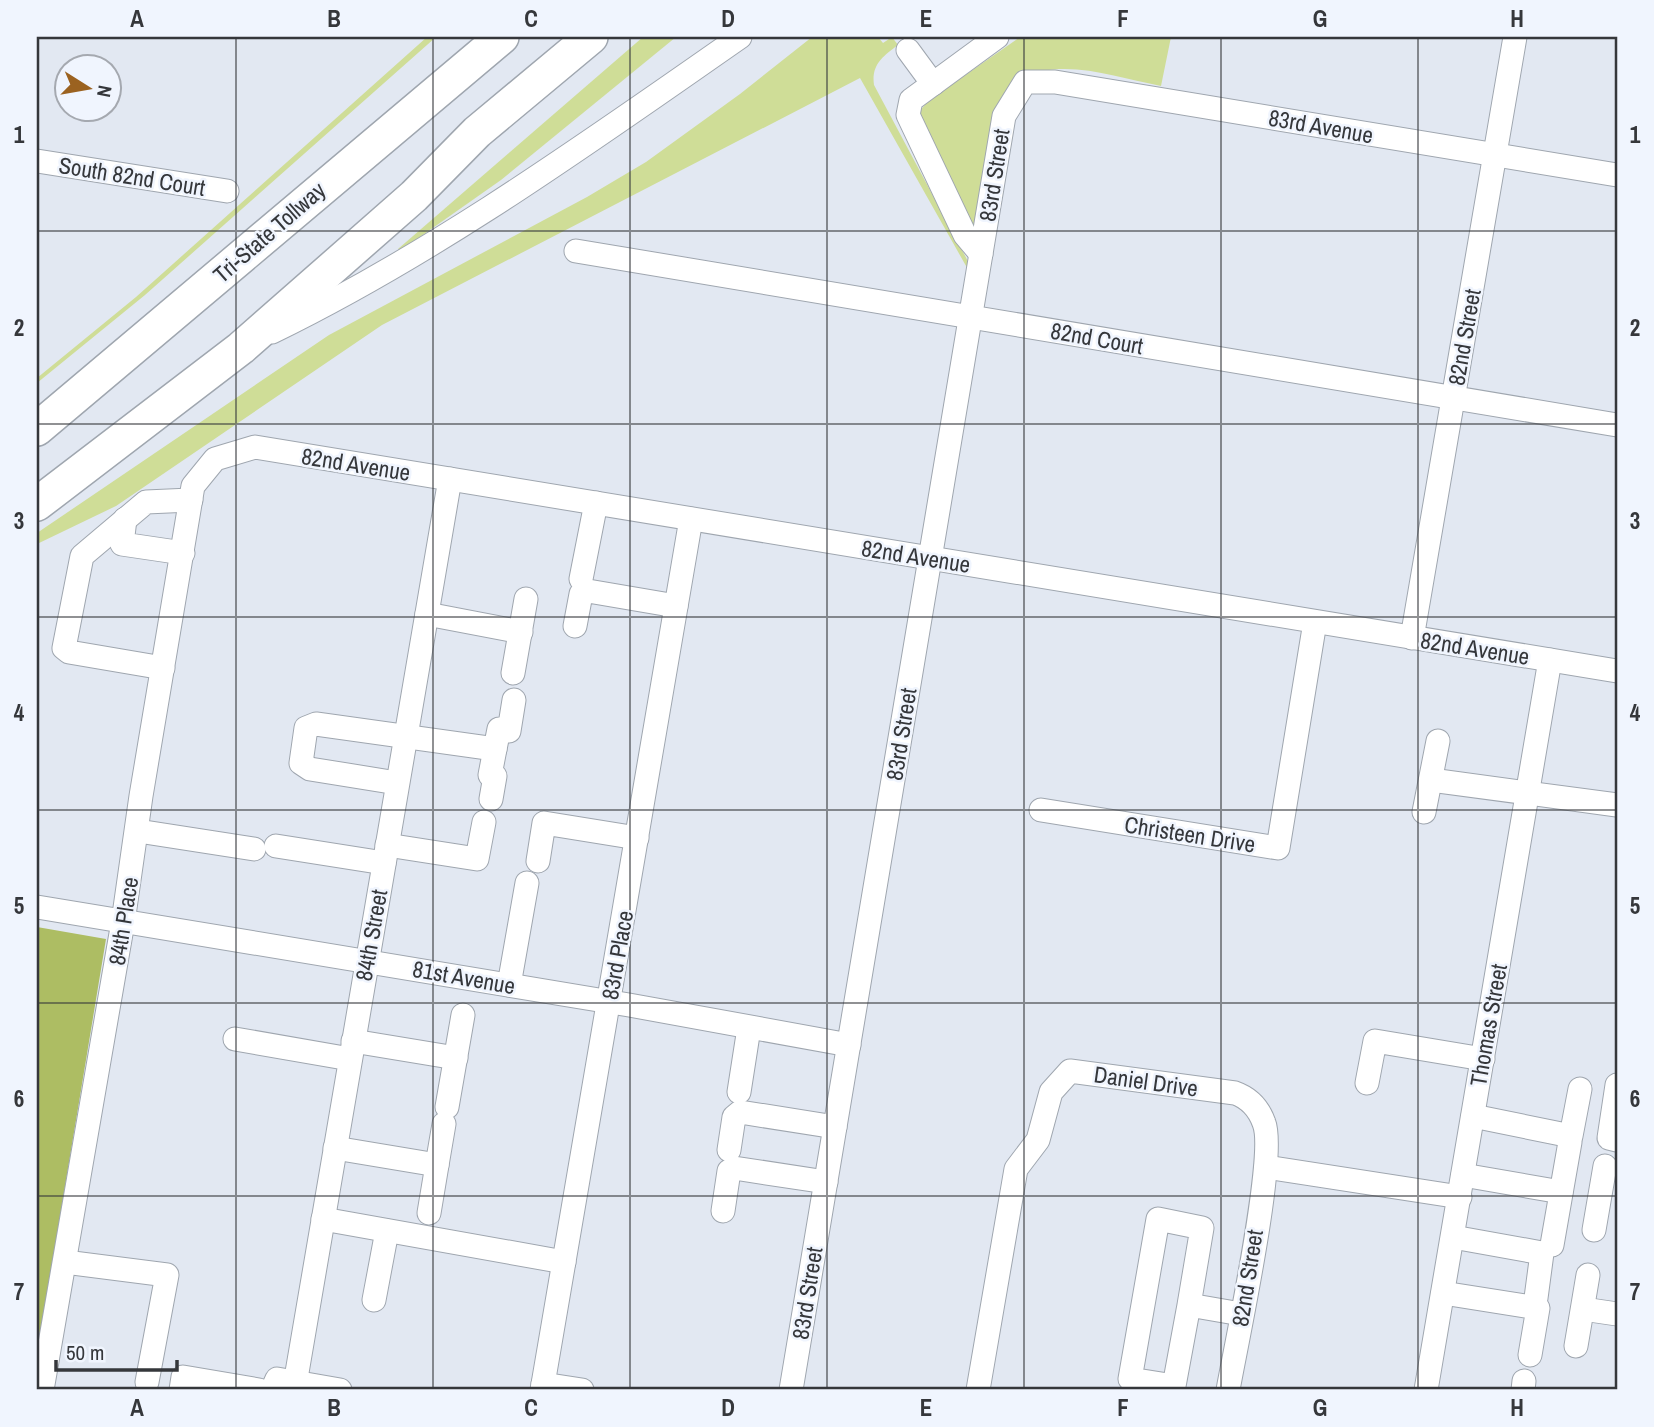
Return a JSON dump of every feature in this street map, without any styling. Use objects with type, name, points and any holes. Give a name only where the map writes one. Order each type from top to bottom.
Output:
[{"type":"highway","name":"Tri-State Tollway","points":[[37,429],[502,37]]},
{"type":"highway","points":[[37,504],[241,348],[414,196],[477,132],[591,37]]},
{"type":"street","points":[[241,348],[375,279],[560,163],[740,37]]},
{"type":"street","points":[[981,254],[965,235],[908,116],[911,100],[997,37]]},
{"type":"street","name":"82nd Street","points":[[1412,638],[1515,37]]},
{"type":"street","points":[[908,50],[933,83]]},
{"type":"street","name":"83rd Avenue","points":[[1024,82],[1055,82],[1617,175]]},
{"type":"street","name":"83rd Street","points":[[791,1390],[1004,116],[1024,82]]},
{"type":"street","name":"South 82nd Court","points":[[37,161],[227,191]]},
{"type":"street","name":"82nd Court","points":[[576,251],[1617,425]]},
{"type":"street","name":"82nd Avenue","points":[[215,459],[255,447],[1617,671]]},
{"type":"street","name":"84th Place","points":[[42,1390],[124,922],[193,486],[215,459]]},
{"type":"street","name":"84th Street","points":[[295,1386],[450,479]]},
{"type":"street","points":[[163,668],[69,652],[64,648],[82,556],[146,502],[191,500]]},
{"type":"street","points":[[581,579],[596,503]]},
{"type":"street","points":[[125,519],[122,544],[183,553]]},
{"type":"street","name":"83rd Place","points":[[542,1387],[691,519]]},
{"type":"street","points":[[575,626],[581,594],[588,591],[676,606]]},
{"type":"street","points":[[513,673],[526,599]]},
{"type":"street","points":[[427,614],[521,632]]},
{"type":"street","name":"Christeen Drive","points":[[1041,810],[1278,848],[1315,622]]},
{"type":"street","name":"Thomas Street","points":[[1426,1390],[1550,660]]},
{"type":"street","points":[[491,799],[495,775],[490,775],[499,730],[509,731],[514,700]]},
{"type":"street","points":[[397,783],[310,769],[301,763],[306,728],[316,724],[495,749]]},
{"type":"street","points":[[1424,812],[1438,741]]},
{"type":"street","points":[[1431,780],[1617,805]]},
{"type":"street","points":[[138,831],[265,847],[477,859],[484,822]]},
{"type":"street","points":[[538,861],[544,823],[637,838]]},
{"type":"street","points":[[509,985],[527,883]]},
{"type":"street","name":"81st Avenue","points":[[37,907],[367,960],[849,1045]]},
{"type":"street","points":[[429,1213],[463,1015]]},
{"type":"street","points":[[739,1092],[748,1028]]},
{"type":"street","points":[[234,1040],[456,1058]]},
{"type":"street","points":[[1367,1083],[1375,1041],[1483,1059]]},
{"type":"street","name":"Daniel Drive","points":[[978,1390],[1016,1169],[1038,1140],[1051,1092],[1070,1071],[1235,1093],[1247,1098],[1265,1124],[1266,1167]]},
{"type":"street","points":[[1617,1085],[1609,1138],[1617,1140]]},
{"type":"street","points":[[1473,1116],[1571,1136],[1580,1089]]},
{"type":"street","points":[[729,1150],[734,1116],[740,1112],[835,1127]]},
{"type":"street","points":[[1552,1245],[1570,1142]]},
{"type":"street","points":[[335,1147],[437,1165]]},
{"type":"street","points":[[1594,1230],[1608,1201],[1605,1166]]},
{"type":"street","points":[[1266,1167],[1461,1186],[1561,1192]]},
{"type":"street","name":"82nd Street","points":[[1228,1390],[1266,1167]]},
{"type":"street","points":[[723,1210],[729,1171],[734,1168],[826,1182]]},
{"type":"street","points":[[323,1219],[564,1262]]},
{"type":"street","points":[[1158,1219],[1202,1228],[1189,1305],[1174,1386],[1130,1379],[1158,1219]]},
{"type":"street","points":[[373,1300],[387,1231]]},
{"type":"street","points":[[1453,1237],[1542,1252],[1536,1298]]},
{"type":"street","points":[[65,1262],[167,1275],[145,1388]]},
{"type":"street","points":[[1576,1346],[1588,1275]]},
{"type":"street","points":[[1443,1293],[1538,1308],[1530,1355]]},
{"type":"street","points":[[1189,1305],[1241,1314]]},
{"type":"street","points":[[1583,1309],[1617,1314]]},
{"type":"street","points":[[181,1390],[183,1377],[259,1390]]},
{"type":"street","points":[[272,1390],[276,1379],[295,1386],[340,1390]]},
{"type":"street","points":[[542,1387],[582,1390]]},
{"type":"green space","points":[[427,37],[436,37],[145,295],[37,383],[37,378],[136,297]]},
{"type":"green space","points":[[643,37],[676,37],[501,180],[400,251],[398,249]]},
{"type":"green space","points":[[812,37],[878,37],[883,43],[892,37],[898,45],[876,66],[874,85],[971,267],[970,273],[860,78],[382,325],[116,506],[37,544],[37,533],[329,335],[587,197],[646,162],[740,94]]},
{"type":"green space","points":[[1020,37],[1171,37],[1161,86],[1074,69],[1057,69],[1024,77],[976,226],[971,227],[918,120],[919,112],[928,101]]},
{"type":"green space","points":[[37,927],[106,939],[37,1356]]}]
